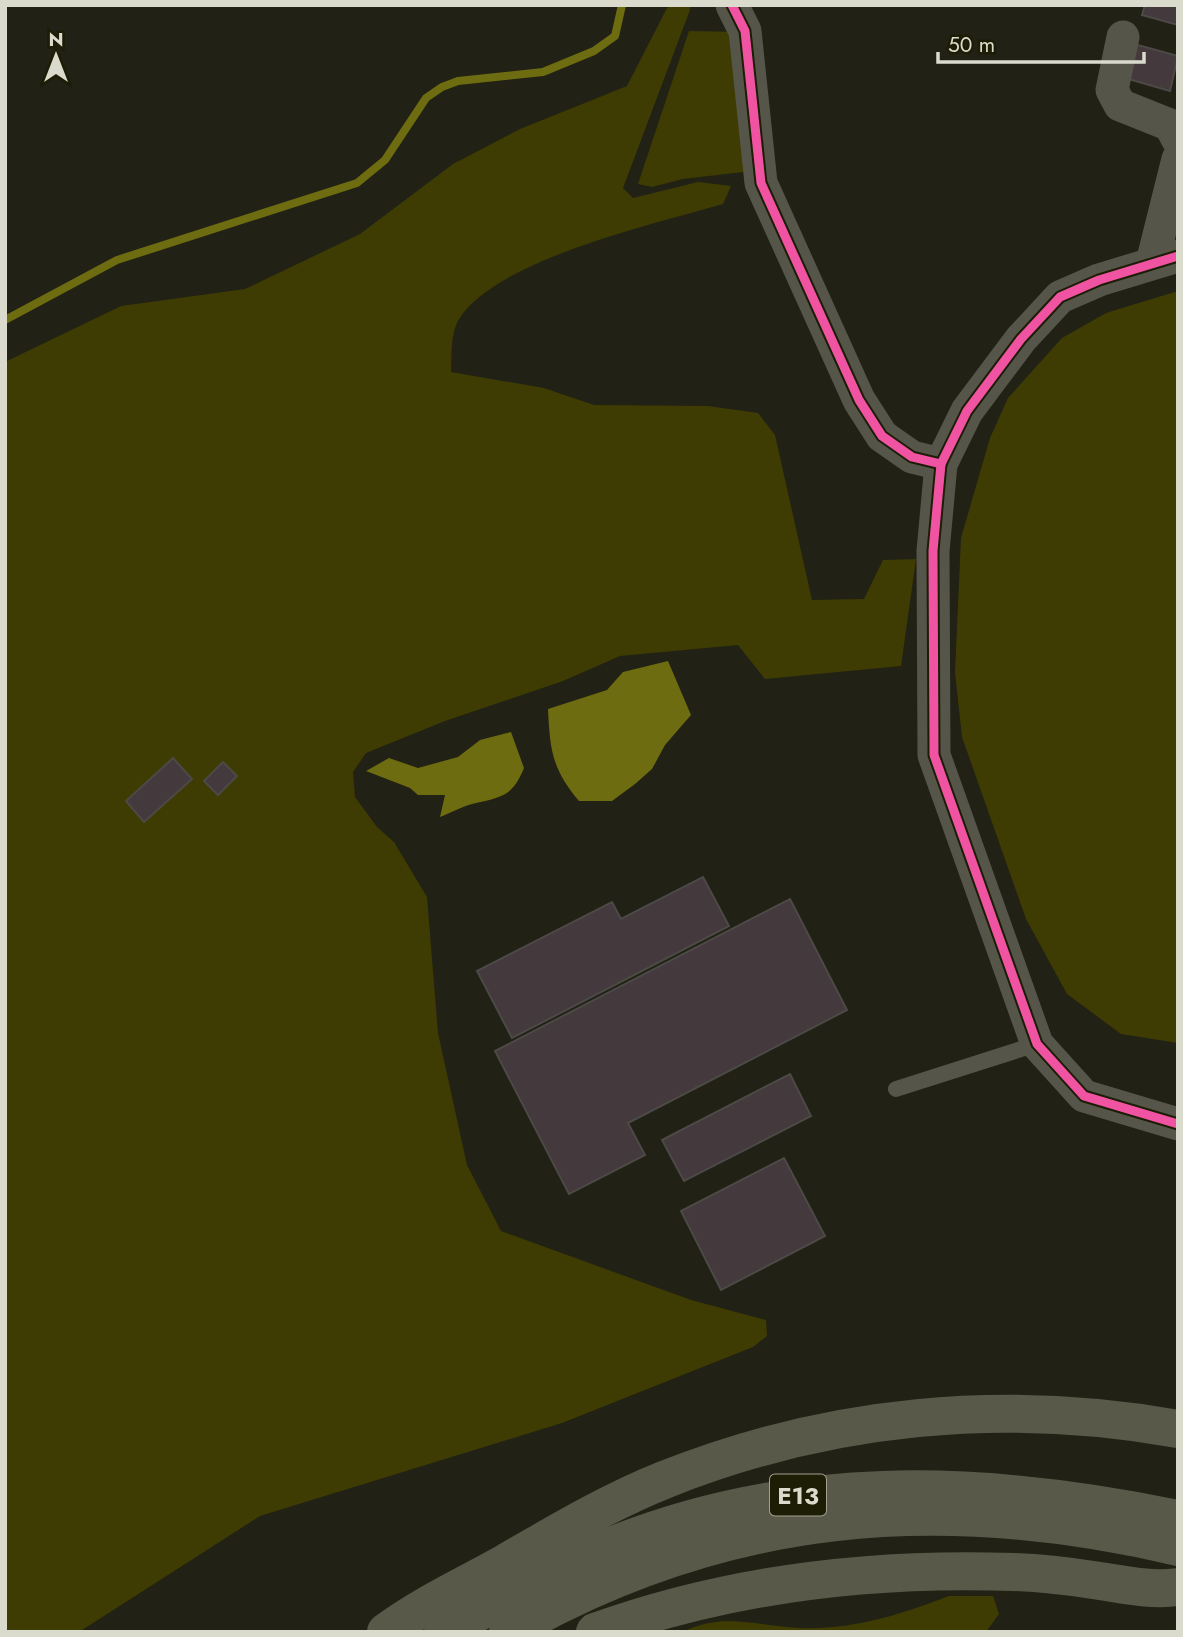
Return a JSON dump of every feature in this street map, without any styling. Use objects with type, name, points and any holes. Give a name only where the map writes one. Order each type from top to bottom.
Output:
[{"type":"highway","points":[[386,1632],[597,1511],[663,1480],[796,1438],[869,1423],[1003,1412],[1065,1413],[1178,1429]]},
{"type":"highway","name":"E13","points":[[443,1632],[593,1553],[683,1520],[774,1498],[855,1490],[963,1489],[1077,1500],[1172,1536]]},
{"type":"highway","name":"E13","points":[[508,1632],[598,1584],[650,1563],[735,1538],[817,1523],[903,1517],[986,1520],[1172,1536]]},
{"type":"highway","points":[[595,1632],[715,1596],[863,1573],[943,1570],[1025,1573],[1160,1588],[1178,1607]]},
{"type":"street","points":[[732,5],[745,31],[761,183],[859,400],[882,436],[912,457],[941,464]]},
{"type":"street","points":[[1123,37],[1112,90],[1120,105],[1170,125],[1178,140]]},
{"type":"street","points":[[1178,159],[1165,260],[1099,280],[1060,297],[1021,339],[967,411],[941,464],[933,551],[934,755],[1037,1044],[1084,1096],[1178,1124]]},
{"type":"lane","points":[[896,1089],[1037,1044]]},
{"type":"shaded area","points":[[671,5],[690,5],[690,10],[623,188],[633,198],[698,182],[731,186],[723,204],[580,246],[507,279],[478,298],[459,319],[453,338],[451,372],[544,388],[594,405],[708,406],[758,413],[775,435],[812,600],[864,599],[883,560],[916,559],[901,666],[765,679],[738,645],[620,656],[563,681],[445,721],[366,753],[353,772],[355,797],[377,827],[394,842],[427,897],[438,1033],[467,1165],[501,1231],[691,1300],[766,1320],[767,1336],[753,1347],[562,1423],[260,1516],[79,1632],[5,1632],[5,362],[121,306],[245,289],[360,234],[453,164],[520,129],[627,86]]},
{"type":"shaded area","points":[[689,31],[741,32],[743,172],[683,179],[652,187],[638,184]]},
{"type":"shaded area","points":[[1178,291],[1178,1043],[1121,1034],[1067,994],[1026,919],[962,737],[955,672],[961,538],[990,438],[1008,398],[1062,338],[1106,313]]},
{"type":"shaded area","points":[[668,661],[691,715],[665,745],[652,769],[635,784],[612,801],[579,801],[563,779],[554,758],[548,709],[607,690],[623,672]]},
{"type":"shaded area","points":[[511,732],[524,768],[510,791],[440,817],[445,795],[418,795],[410,788],[366,771],[389,758],[418,768],[458,757],[480,740]]},
{"type":"shaded area","points":[[949,1596],[993,1596],[999,1614],[986,1632],[683,1632],[726,1621],[799,1628],[838,1627],[894,1615]]},
{"type":"building","points":[[1145,5],[1178,5],[1178,25],[1142,15]]},
{"type":"building","points":[[1134,44],[1178,56],[1170,91],[1125,78]]},
{"type":"building","points":[[173,758],[192,779],[144,822],[126,801]]},
{"type":"building","points":[[223,762],[237,776],[218,795],[204,781]]},
{"type":"building","points":[[703,877],[729,926],[512,1038],[477,971],[612,902],[621,919]]},
{"type":"building","points":[[790,899],[847,1010],[628,1123],[645,1155],[569,1194],[495,1051]]},
{"type":"building","points":[[790,1074],[811,1116],[684,1181],[662,1140]]},
{"type":"building","points":[[784,1158],[825,1236],[721,1290],[681,1211]]},
{"type":"waterway","points":[[5,320],[117,260],[357,183],[385,160],[426,98],[442,87],[458,81],[543,72],[594,51],[615,36],[622,5]]},
{"type":"cycle path","points":[[732,5],[745,31],[761,183],[859,400],[882,436],[912,457],[941,464],[967,411],[1021,339],[1060,297],[1099,280],[1178,256]]},
{"type":"cycle path","points":[[941,464],[933,551],[934,755],[1037,1044],[1084,1096],[1178,1124]]}]
